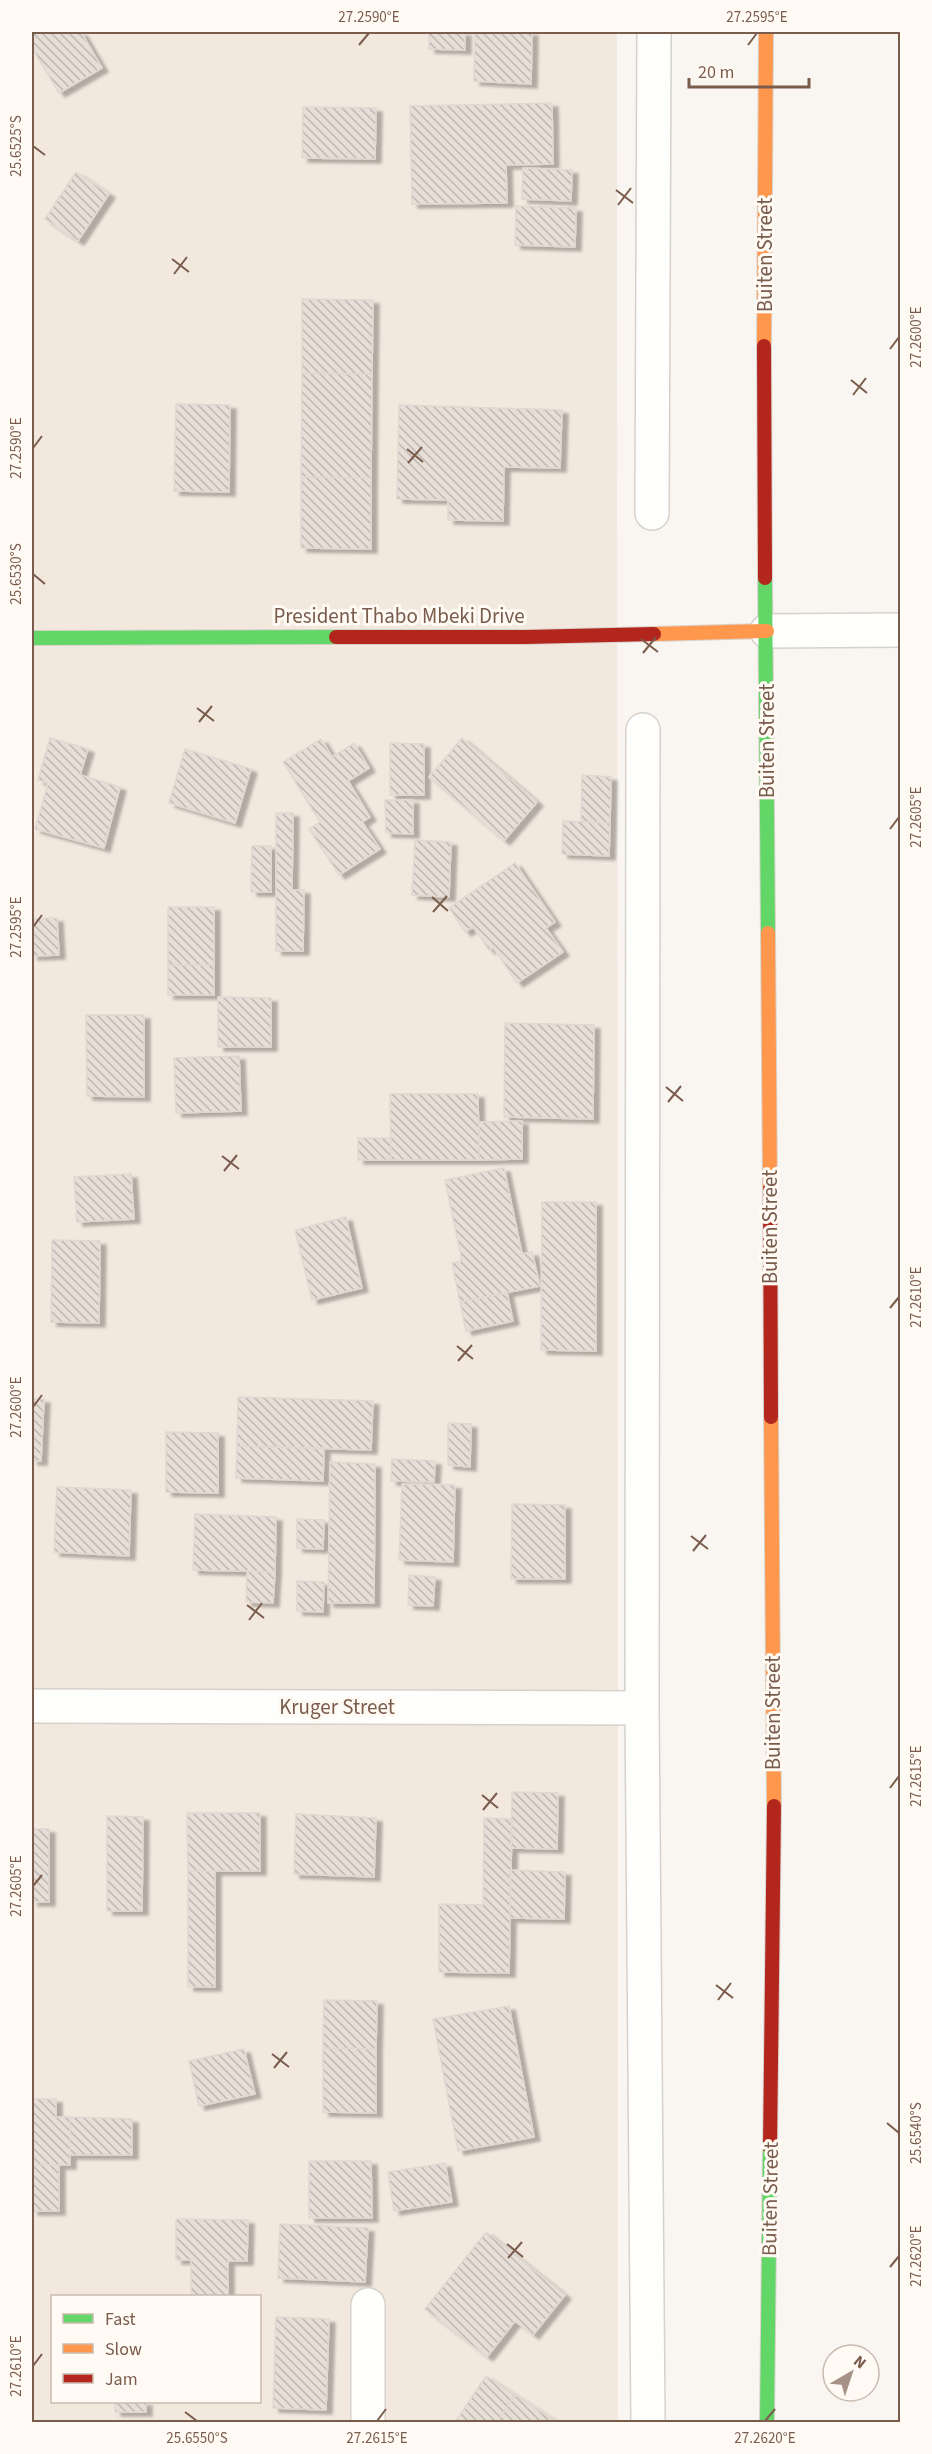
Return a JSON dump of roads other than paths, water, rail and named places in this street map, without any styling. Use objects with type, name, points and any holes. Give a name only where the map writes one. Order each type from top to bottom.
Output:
[{"type":"street","points":[[652,513],[654,32]]},
{"type":"street","name":"Buiten Street","points":[[766,32],[764,393],[774,1772],[767,2422]]},
{"type":"street","points":[[767,631],[900,630]]},
{"type":"street","name":"President Thabo Mbeki Drive","points":[[32,638],[526,637],[767,631]]},
{"type":"street","points":[[643,730],[642,1708],[648,2422]]},
{"type":"street","name":"Kruger Street","points":[[32,1706],[642,1708]]},
{"type":"street","points":[[368,2305],[368,2422]]}]
